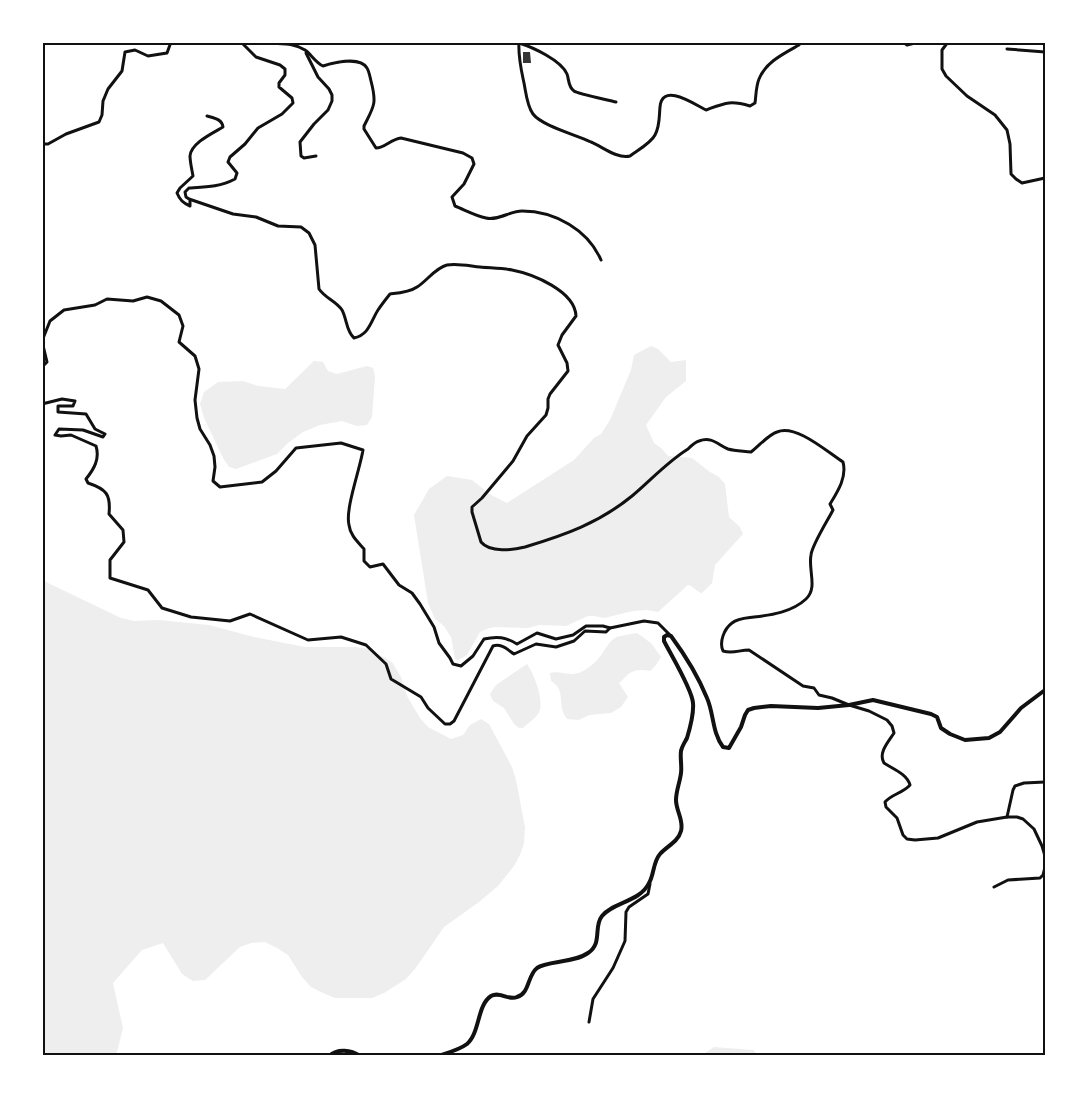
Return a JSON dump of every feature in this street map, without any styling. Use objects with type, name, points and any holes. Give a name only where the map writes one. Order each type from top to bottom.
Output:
[{"type":"street","points":[[42,144],[48,144],[66,134],[99,122],[108,89],[122,71],[124,52],[135,50],[148,56],[167,53],[171,42]]},
{"type":"street","points":[[207,116],[219,120],[223,127],[201,140],[191,151],[193,176],[177,193],[184,204],[190,206],[185,192],[189,188],[214,187],[235,179],[237,173],[228,162],[230,157],[258,128],[282,114],[293,104],[292,98],[279,87],[285,75],[285,69],[256,57],[241,42]]},
{"type":"street","points":[[262,42],[287,43],[304,49],[323,66],[342,60],[362,63],[367,67],[376,97],[374,106],[363,126],[376,148],[380,148],[394,138],[401,138],[463,153],[472,158],[474,164],[464,184],[452,197],[455,206],[486,218],[521,211],[546,214],[572,225],[596,249],[601,260]]},
{"type":"street","points":[[616,102],[574,91],[563,67],[544,54],[519,43],[519,59],[529,106],[534,116],[542,122],[626,157],[654,137],[659,125],[660,103],[665,96],[679,97],[706,110],[728,102],[750,106],[755,103],[759,80],[766,69],[776,58],[801,42]]},
{"type":"street","points":[[903,42],[907,45],[918,42]]},
{"type":"street","points":[[948,42],[942,50],[942,69],[946,76],[967,96],[995,115],[1006,130],[1010,144],[1011,174],[1022,183],[1045,178]]},
{"type":"street","points":[[304,49],[318,77],[332,95],[328,110],[300,142],[301,156],[304,158],[316,156]]},
{"type":"street","points":[[1007,49],[1045,52]]},
{"type":"street","points":[[189,199],[233,214],[256,217],[278,226],[301,227],[309,233],[315,245],[320,289],[323,295],[341,309],[350,334],[354,338],[366,333],[378,310],[390,294],[418,287],[433,273],[446,266],[512,270],[538,278],[566,296],[574,306],[576,316],[562,335],[558,345],[567,363],[568,371],[550,394],[546,415],[527,436],[513,461],[472,507],[484,546],[515,549],[552,539],[586,526],[607,515],[631,497],[679,454],[700,440],[712,439],[729,449],[751,452],[775,432],[787,430],[798,432],[843,462],[842,481],[830,504],[833,510],[811,554],[810,569],[813,587],[807,598],[789,610],[740,619],[732,623],[721,638],[720,645],[723,651],[731,653],[749,650],[803,686],[814,688],[819,694],[869,711],[887,720],[894,733],[881,754],[881,760],[905,776],[910,785],[885,802],[886,807],[897,818],[903,836],[915,840],[938,838],[977,822],[1017,817],[1023,819],[1034,829],[1045,856]]},
{"type":"street","points":[[42,366],[46,362],[42,341],[50,321],[64,310],[95,305],[107,299],[133,301],[147,297],[161,301],[179,315],[183,326],[179,342],[195,356],[199,369],[195,400],[197,418],[214,456],[213,481],[220,487],[262,482],[276,471],[296,448],[341,443],[363,450],[349,512],[349,525],[353,537],[364,549],[364,561],[370,567],[383,564],[399,585],[412,593],[434,627],[439,644],[453,664],[461,666],[473,656],[484,639],[495,636],[510,639],[517,644],[537,633],[556,639],[573,635],[586,626],[610,628],[644,621],[658,623],[671,636],[689,662],[708,700],[718,740],[723,747],[729,748],[748,710],[754,708],[771,706],[818,708],[873,700],[931,714],[937,717],[940,728],[965,740],[989,738],[1000,732],[1021,708],[1045,690]]},
{"type":"street","points":[[42,404],[62,399],[75,401],[73,406],[58,406],[58,412],[86,414],[95,429],[105,434],[103,437],[83,430],[58,429],[55,435],[71,435],[96,446],[98,454],[94,467],[86,480],[108,494],[109,514],[123,530],[124,542],[110,560],[110,578],[148,590],[162,608],[191,617],[230,621],[250,615],[308,640],[341,638],[366,645],[387,664],[391,679],[421,697],[428,708],[445,724],[454,721],[493,646],[503,647],[514,654],[537,644],[556,647],[574,641],[585,631],[606,632],[610,628]]},
{"type":"street","points":[[589,1022],[592,999],[613,968],[625,941],[626,912],[648,894],[658,855],[676,840],[681,832],[682,821],[676,801],[682,772],[681,749],[689,730],[693,702],[690,691],[664,641],[664,637],[671,636]]},
{"type":"street","points":[[1007,817],[1015,786],[1045,782]]},
{"type":"street","points":[[994,887],[1008,880],[1040,878],[1045,867]]},
{"type":"street","points":[[438,1056],[464,1046],[470,1041],[484,1006],[492,996],[497,994],[513,999],[520,997],[525,993],[538,967],[588,954],[597,942],[599,919],[604,913],[641,894],[650,883]]},
{"type":"street","points":[[329,1056],[338,1050],[354,1052],[360,1056]]},
{"type":"shaded area","points":[[651,346],[658,349],[671,362],[686,360],[686,381],[666,397],[646,425],[654,443],[668,456],[692,458],[719,477],[725,484],[729,517],[740,527],[743,534],[715,565],[712,583],[702,593],[688,585],[658,612],[633,611],[604,618],[588,616],[566,626],[489,628],[480,632],[467,655],[458,660],[455,659],[451,637],[444,626],[435,619],[428,603],[414,515],[429,489],[447,476],[472,480],[491,495],[507,503],[574,460],[594,438],[601,434],[610,420],[631,370],[634,355]]},
{"type":"shaded area","points":[[314,361],[323,362],[328,371],[337,374],[367,366],[373,368],[375,376],[372,417],[367,425],[357,426],[342,421],[320,425],[303,432],[277,454],[236,469],[229,467],[204,418],[200,404],[204,392],[218,382],[243,381],[258,386],[285,389]]},
{"type":"shaded area","points":[[42,579],[121,618],[134,621],[159,620],[209,625],[305,647],[369,649],[392,662],[401,677],[407,696],[428,727],[451,739],[463,735],[470,725],[481,719],[489,724],[512,767],[525,827],[524,843],[514,866],[498,886],[444,927],[406,979],[372,998],[335,998],[311,987],[288,955],[265,942],[240,947],[205,980],[193,981],[182,974],[163,943],[142,950],[113,983],[123,1028],[116,1056],[42,1056]]},
{"type":"shaded area","points":[[637,633],[651,643],[661,657],[656,665],[650,671],[633,671],[619,683],[628,697],[621,707],[611,713],[589,715],[579,720],[567,719],[563,713],[558,687],[551,681],[550,673],[579,673],[597,661],[614,639]]},
{"type":"shaded area","points":[[527,664],[537,686],[541,705],[539,713],[523,728],[519,728],[504,708],[493,701],[490,694],[496,685]]},
{"type":"shaded area","points":[[714,1047],[753,1050],[759,1056],[701,1056]]},
{"type":"building","points":[[523,52],[530,52],[531,63],[523,63]]}]
